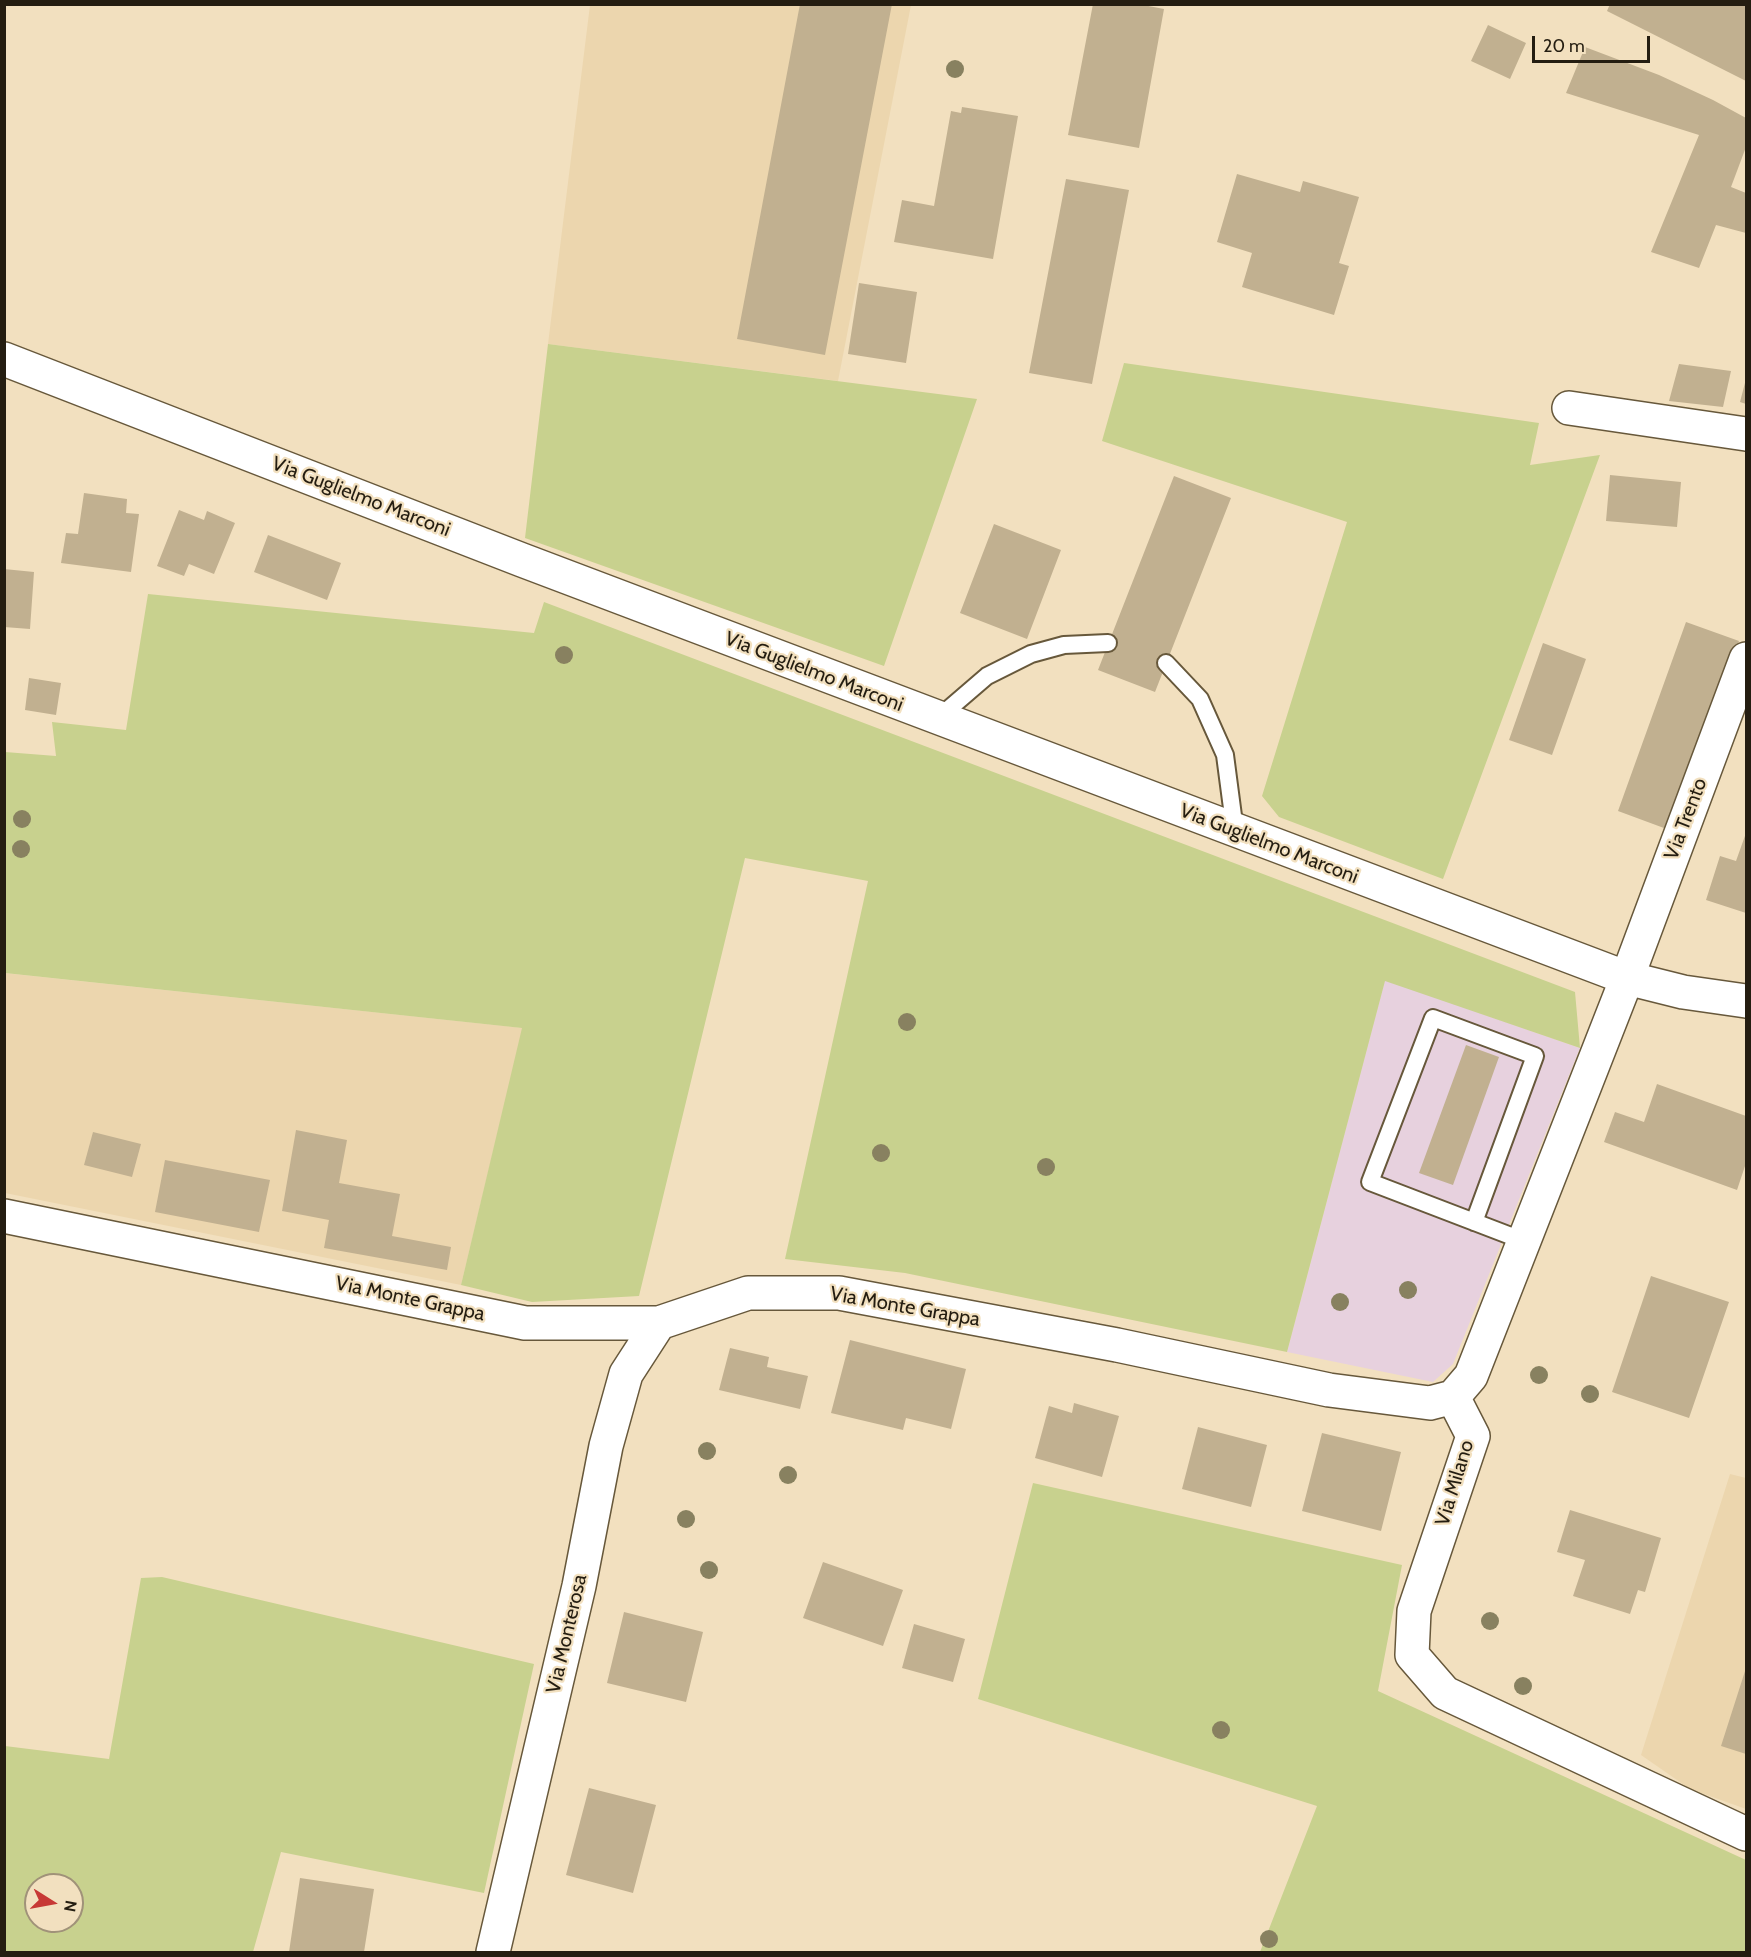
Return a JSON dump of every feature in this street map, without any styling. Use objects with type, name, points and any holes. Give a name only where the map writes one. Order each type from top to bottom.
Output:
[{"type":"street","name":"Via Guglielmo Marconi","points":[[4,359],[511,556],[1627,978]]},
{"type":"street","points":[[1569,408],[1746,434]]},
{"type":"street","name":"Via Trento","points":[[1627,978],[1746,659]]},
{"type":"street","points":[[1453,1397],[1471,1376],[1627,978],[1683,992],[1746,1001]]},
{"type":"street","name":"Via Monte Grappa","points":[[4,1216],[525,1323],[659,1323],[748,1293],[839,1293],[1117,1346],[1329,1390],[1430,1403],[1453,1397]]},
{"type":"street","name":"Via Monterosa","points":[[493,1953],[579,1586],[609,1436],[626,1374],[659,1323]]},
{"type":"street","name":"Via Milano","points":[[1453,1397],[1473,1436],[1414,1611],[1412,1655],[1445,1693],[1746,1834]]},
{"type":"lane","points":[[938,718],[987,676],[1031,654],[1064,645],[1108,643]]},
{"type":"lane","points":[[1166,663],[1200,699],[1224,755],[1235,831]]},
{"type":"lane","points":[[1474,1222],[1536,1056],[1432,1018],[1370,1182],[1474,1222],[1524,1241]]},
{"type":"shaded area","points":[[590,5],[911,5],[838,381],[548,344]]},
{"type":"shaded area","points":[[4,973],[523,1028],[461,1285],[5,1193]]},
{"type":"shaded area","points":[[1385,980],[1580,1048],[1453,1364],[1433,1382],[1287,1352]]},
{"type":"shaded area","points":[[1730,1474],[1746,1478],[1746,1809],[1690,1789],[1641,1755]]},
{"type":"green space","points":[[548,344],[977,399],[884,666],[525,538]]},
{"type":"green space","points":[[1124,363],[1539,423],[1530,465],[1600,455],[1443,879],[1279,817],[1262,796],[1347,522],[1102,441]]},
{"type":"green space","points":[[148,594],[534,633],[544,602],[1575,992],[1580,1048],[1385,981],[1287,1352],[905,1273],[785,1259],[868,881],[745,858],[639,1296],[532,1302],[461,1285],[522,1028],[5,973],[5,752],[56,756],[52,722],[126,730]]},
{"type":"green space","points":[[1033,1483],[1402,1565],[1378,1691],[1746,1860],[1746,1952],[1260,1952],[1317,1806],[978,1699]]},
{"type":"green space","points":[[162,1577],[534,1664],[484,1893],[281,1852],[253,1952],[5,1952],[5,1746],[109,1759],[141,1578]]},
{"type":"building","points":[[800,4],[892,4],[825,355],[737,339]]},
{"type":"building","points":[[1093,4],[1138,4],[1164,9],[1139,148],[1068,135]]},
{"type":"building","points":[[1610,4],[1746,4],[1746,81],[1607,11]]},
{"type":"building","points":[[1488,25],[1526,43],[1510,79],[1471,61]]},
{"type":"building","points":[[1585,47],[1659,75],[1746,118],[1746,147],[1731,187],[1746,193],[1746,233],[1716,225],[1699,268],[1651,252],[1699,135],[1566,93]]},
{"type":"building","points":[[962,107],[1018,116],[993,259],[894,242],[902,200],[934,206],[951,111],[961,113]]},
{"type":"building","points":[[1237,174],[1300,192],[1303,181],[1359,197],[1339,263],[1349,266],[1334,315],[1242,287],[1252,253],[1217,242]]},
{"type":"building","points":[[1066,179],[1129,190],[1092,384],[1029,373]]},
{"type":"building","points":[[859,283],[917,292],[906,363],[848,354]]},
{"type":"building","points":[[1679,364],[1731,371],[1723,407],[1669,401]]},
{"type":"building","points":[[1746,379],[1746,404],[1740,402]]},
{"type":"building","points":[[1610,475],[1681,482],[1677,527],[1606,521]]},
{"type":"building","points":[[1174,476],[1231,498],[1155,692],[1098,670]]},
{"type":"building","points":[[84,493],[127,499],[126,513],[139,514],[131,572],[61,563],[66,533],[78,534]]},
{"type":"building","points":[[179,510],[204,520],[207,511],[235,523],[214,574],[189,564],[184,576],[157,566]]},
{"type":"building","points":[[994,524],[1061,550],[1027,639],[960,613]]},
{"type":"building","points":[[268,535],[341,563],[327,600],[254,572]]},
{"type":"building","points":[[4,569],[34,572],[30,629],[4,627]]},
{"type":"building","points":[[1686,622],[1739,641],[1672,831],[1618,811]]},
{"type":"building","points":[[1543,643],[1586,659],[1552,755],[1509,740]]},
{"type":"building","points":[[29,678],[61,683],[56,715],[25,710]]},
{"type":"building","points":[[1746,833],[1746,913],[1706,900],[1720,856],[1736,861]]},
{"type":"building","points":[[1466,1045],[1499,1057],[1453,1185],[1419,1173]]},
{"type":"building","points":[[1657,1084],[1746,1116],[1746,1163],[1737,1190],[1604,1142],[1615,1112],[1644,1122]]},
{"type":"building","points":[[296,1130],[347,1140],[339,1183],[400,1194],[392,1236],[451,1247],[447,1270],[324,1248],[329,1220],[282,1211]]},
{"type":"building","points":[[93,1132],[141,1144],[132,1177],[84,1165]]},
{"type":"building","points":[[165,1160],[270,1180],[259,1232],[155,1212]]},
{"type":"building","points":[[1651,1276],[1729,1302],[1689,1418],[1612,1392]]},
{"type":"building","points":[[850,1340],[966,1369],[951,1429],[906,1418],[903,1430],[831,1413]]},
{"type":"building","points":[[730,1348],[769,1357],[767,1367],[808,1376],[800,1409],[719,1390]]},
{"type":"building","points":[[1074,1403],[1119,1416],[1102,1477],[1035,1458],[1049,1406],[1072,1413]]},
{"type":"building","points":[[1198,1427],[1267,1445],[1251,1507],[1182,1489]]},
{"type":"building","points":[[1322,1433],[1401,1452],[1381,1531],[1302,1511]]},
{"type":"building","points":[[1570,1510],[1661,1538],[1645,1592],[1638,1590],[1630,1614],[1573,1596],[1585,1560],[1557,1552]]},
{"type":"building","points":[[823,1562],[903,1590],[883,1646],[803,1618]]},
{"type":"building","points":[[624,1612],[703,1632],[686,1702],[607,1683]]},
{"type":"building","points":[[914,1624],[965,1639],[953,1682],[902,1668]]},
{"type":"building","points":[[1746,1668],[1746,1754],[1721,1746]]},
{"type":"building","points":[[589,1788],[656,1805],[633,1893],[566,1875]]},
{"type":"building","points":[[300,1878],[374,1889],[364,1952],[289,1952]]}]
